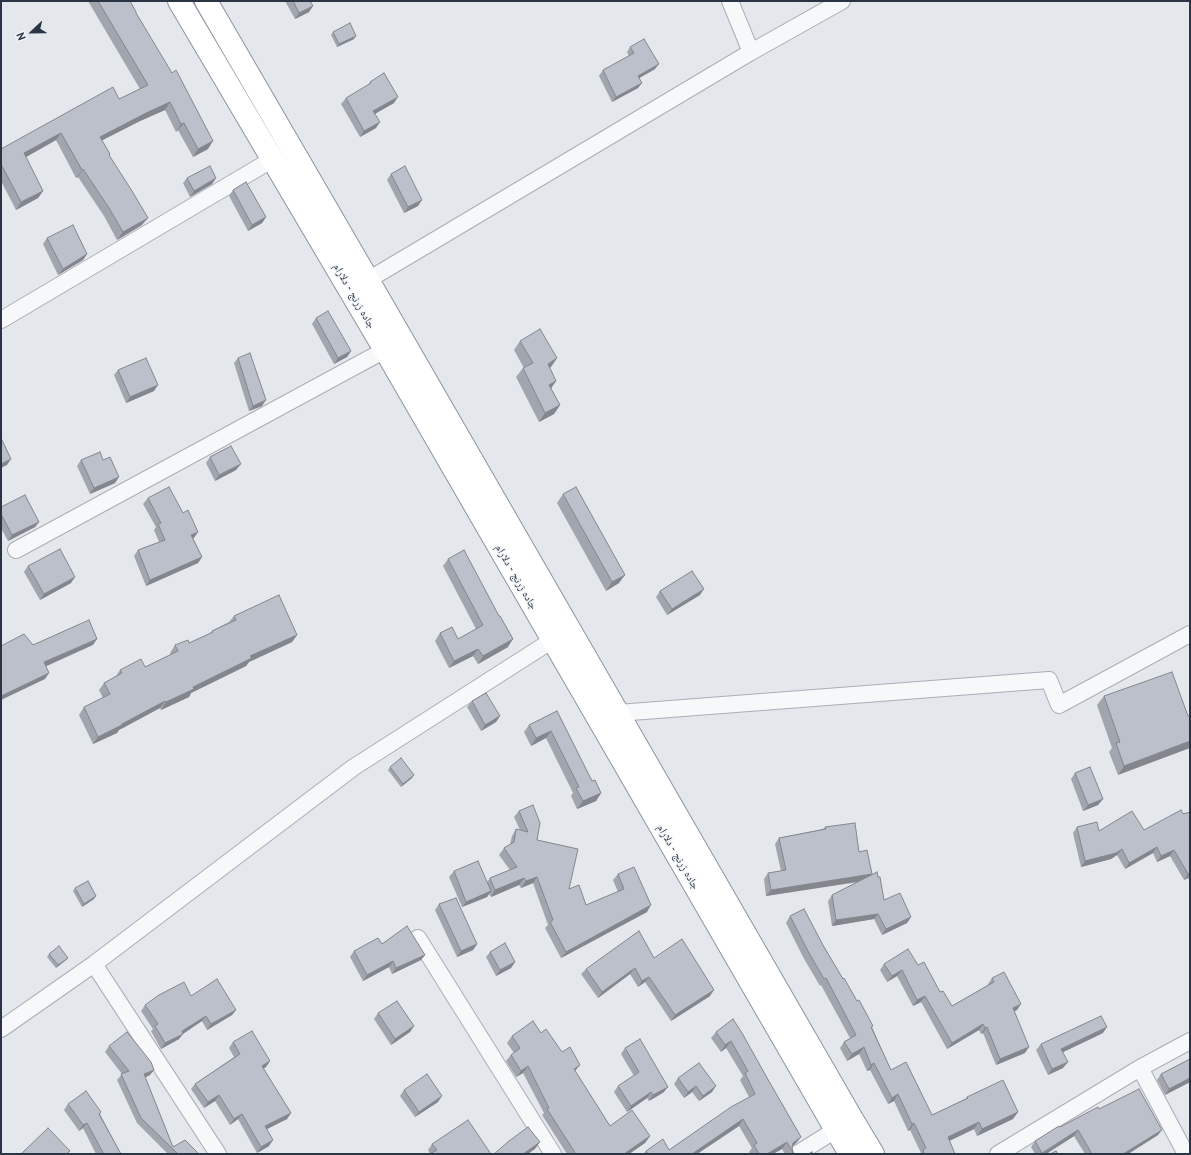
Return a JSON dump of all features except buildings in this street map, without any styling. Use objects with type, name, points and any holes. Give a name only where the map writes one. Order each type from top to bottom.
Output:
[{"type":"highway","name":"جاده زرنج - دلارام","points":[[179,1],[385,350],[561,635],[618,712],[844,1124],[850,1154]]},
{"type":"highway","name":"جاده زرنج - دلارام","points":[[206,1],[368,280],[561,635],[844,1124],[873,1154]]},
{"type":"street","points":[[730,1],[751,52]]},
{"type":"street","points":[[368,280],[751,52],[842,1]]},
{"type":"street","points":[[1,320],[273,159]]},
{"type":"street","points":[[16,550],[385,350]]},
{"type":"street","points":[[618,712],[1050,680],[1059,705],[1190,634]]},
{"type":"street","points":[[1,1029],[94,964],[354,767],[561,635]]},
{"type":"street","points":[[418,938],[553,1154]]},
{"type":"street","points":[[94,964],[218,1154]]},
{"type":"street","points":[[998,1154],[1140,1068],[1190,1041]]},
{"type":"street","points":[[1140,1068],[1186,1154]]},
{"type":"street","points":[[798,1154],[844,1124]]}]
